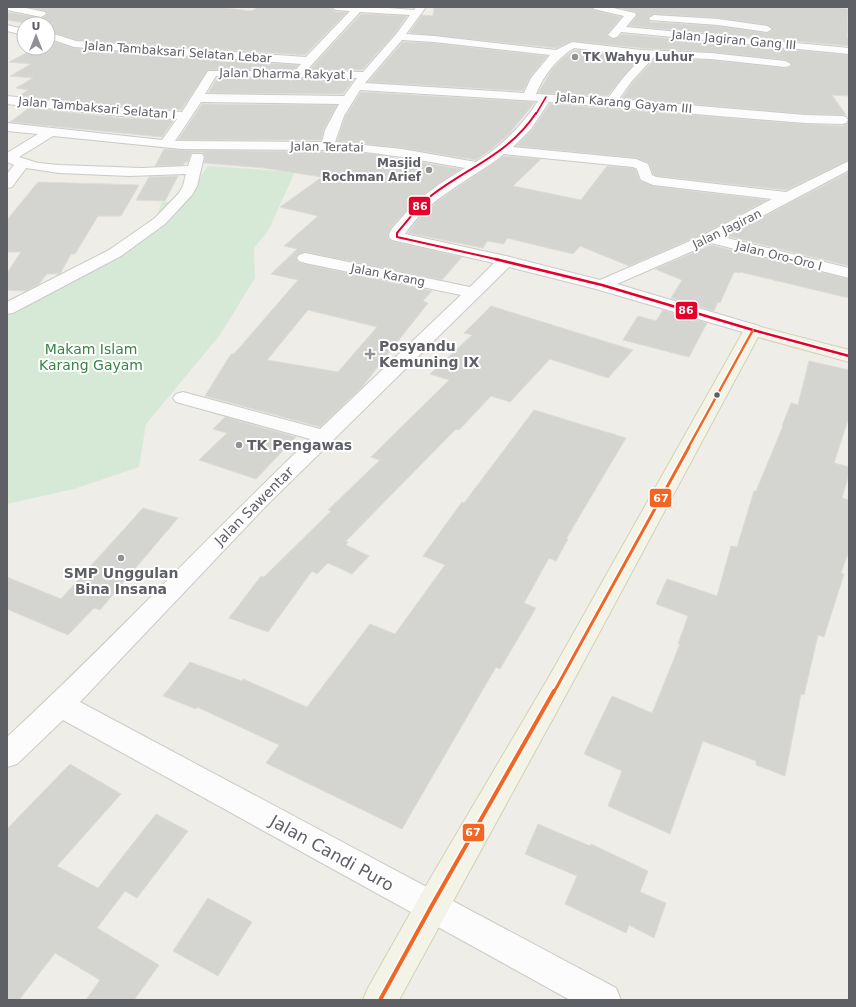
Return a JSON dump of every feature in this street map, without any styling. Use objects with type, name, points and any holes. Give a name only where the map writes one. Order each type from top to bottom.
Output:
[{"type":"main road","points":[[380,1000],[431,907],[559,683],[753,330],[849,356]]},
{"type":"street","points":[[7,7],[41,14]]},
{"type":"street","points":[[336,7],[419,10]]},
{"type":"street","points":[[597,7],[631,15],[718,22],[772,29]]},
{"type":"street","points":[[283,100],[298,73],[358,8]]},
{"type":"street","points":[[327,146],[339,113],[347,100],[366,75],[399,37],[419,10]]},
{"type":"street","points":[[600,48],[631,15]]},
{"type":"street","name":"Jalan Jagiran Gang III","points":[[619,29],[849,51]]},
{"type":"street","name":"Jalan Tambaksari Selatan Lebar","points":[[56,37],[72,44],[79,45],[310,61]]},
{"type":"street","points":[[399,37],[434,39],[558,54]]},
{"type":"street","points":[[529,96],[537,78],[558,54],[572,45],[652,53],[706,55],[784,64]]},
{"type":"street","points":[[611,102],[627,80],[652,53]]},
{"type":"street","name":"Jalan Dharma Rakyat I","points":[[166,144],[198,98],[211,74],[298,73],[366,75]]},
{"type":"street","name":"Jalan Karang Gayam III","points":[[357,86],[546,97],[792,118],[842,120]]},
{"type":"street","points":[[546,97],[528,125],[519,135],[501,150],[448,184],[420,205],[397,233],[397,237],[506,261],[602,285],[753,330]]},
{"type":"street","name":"Jalan Dharma Rakyat I","points":[[198,98],[347,100]]},
{"type":"street","name":"Jalan Tambaksari Selatan I","points":[[7,100],[121,112],[186,116]]},
{"type":"street","name":"Jalan Teratai","points":[[7,127],[166,144],[199,146],[327,146],[370,148],[420,154],[477,166]]},
{"type":"street","points":[[8,157],[51,131]]},
{"type":"street","points":[[7,309],[115,253],[160,221],[185,195],[190,186],[199,146]]},
{"type":"street","points":[[501,150],[636,163],[643,167],[646,177],[653,181],[790,197]]},
{"type":"street","points":[[8,157],[22,164],[54,168],[134,172],[175,172],[194,169]]},
{"type":"street","points":[[7,184],[22,164]]},
{"type":"street","name":"Jalan Jagiran","points":[[602,285],[710,238],[849,165]]},
{"type":"street","name":"Jalan Oro-Oro I","points":[[710,238],[849,273]]},
{"type":"street","name":"Jalan Karang","points":[[305,258],[472,292]]},
{"type":"street","name":"Jalan Sawentar","points":[[7,756],[60,705],[258,501],[472,292],[506,261]]},
{"type":"street","points":[[183,398],[325,437]]},
{"type":"street","name":"Jalan Candi Puro","points":[[60,705],[604,1000]]},
{"type":"green space","name":"Makam Islam Karang Gayam","points":[[208,166],[295,172],[268,231],[254,248],[255,278],[220,335],[146,424],[139,467],[74,489],[7,504],[7,309],[150,234],[162,202],[181,202]]},
{"type":"building","points":[[28,7],[216,7],[252,11],[258,7],[318,7],[330,8],[336,12],[347,12],[305,55],[76,40],[56,34],[56,16],[44,16],[47,14],[45,11]]},
{"type":"building","points":[[434,7],[590,7],[594,10],[621,17],[607,34],[607,36],[612,39],[617,38],[622,34],[849,55],[849,96],[832,95],[846,115],[805,114],[622,98],[632,83],[655,59],[711,60],[785,68],[790,67],[792,64],[785,60],[711,52],[641,48],[572,41],[556,48],[409,33],[422,15],[433,16]]},
{"type":"building","points":[[616,7],[832,7],[848,9],[847,38],[849,38],[849,46],[629,26],[637,16],[636,12]],"holes":[[[654,14],[718,18],[767,25],[773,30],[767,33],[718,26],[650,22],[648,18]]]},
{"type":"building","points":[[7,12],[30,16],[16,16],[16,21],[7,20]]},
{"type":"building","points":[[361,14],[407,16],[396,32],[362,70],[309,70]]},
{"type":"building","points":[[56,42],[74,48],[298,65],[294,70],[208,70],[181,110],[121,107],[19,96],[28,90],[16,88],[33,78],[10,76],[31,64],[9,62],[20,56],[56,56]]},
{"type":"building","points":[[403,42],[434,43],[547,56],[530,77],[523,91],[368,82]]},
{"type":"building","points":[[574,50],[640,57],[607,96],[538,93],[552,69]]},
{"type":"building","points":[[217,78],[354,79],[343,94],[208,93]]},
{"type":"building","points":[[361,92],[535,102],[509,134],[476,160],[402,148],[337,141],[345,117]]},
{"type":"building","points":[[202,104],[337,105],[324,129],[321,140],[178,140]]},
{"type":"building","points":[[550,104],[805,124],[842,126],[849,121],[849,160],[786,190],[656,176],[653,174],[649,163],[636,158],[516,146],[532,130]]},
{"type":"building","points":[[29,108],[121,118],[174,120],[162,137],[10,122]]},
{"type":"building","points":[[164,149],[365,153],[461,169],[420,197],[392,226],[388,238],[392,241],[462,257],[442,280],[305,252],[296,257],[298,262],[305,264],[432,291],[423,301],[428,303],[362,387],[320,427],[205,396],[231,354],[234,354],[298,280],[271,274],[297,249],[284,246],[318,216],[280,207],[322,177],[264,168],[204,163],[205,156],[202,152],[191,153],[188,162],[185,162],[183,165],[155,166]],"holes":[[[308,310],[377,327],[338,372],[267,360]]]},
{"type":"building","points":[[504,156],[541,159],[513,186],[581,200],[607,166],[633,168],[636,170],[640,181],[653,186],[767,200],[703,234],[629,266],[580,246],[573,254],[507,238],[504,244],[487,241],[483,248],[408,233],[416,222],[439,200]]},
{"type":"building","points":[[849,172],[849,266],[727,236]]},
{"type":"building","points":[[178,176],[165,201],[136,200],[149,177]]},
{"type":"building","points":[[38,182],[139,185],[121,216],[98,216],[75,254],[71,254],[60,274],[47,274],[39,284],[26,291],[7,290],[7,273],[21,252],[7,252],[7,220]]},
{"type":"building","points":[[711,245],[849,279],[849,298],[740,272],[734,272],[720,303],[718,302],[714,311],[671,298],[682,280],[655,269]]},
{"type":"building","points":[[491,306],[633,350],[608,378],[550,359],[510,402],[491,396],[459,430],[456,429],[346,541],[348,542],[346,545],[369,556],[352,574],[328,563],[317,574],[312,571],[268,632],[229,618],[261,576],[264,577],[331,511],[328,510],[380,460],[371,457],[449,380],[430,374],[472,335],[464,333]]},
{"type":"building","points":[[663,310],[707,323],[689,357],[623,340],[638,316],[656,321]]},
{"type":"building","points":[[809,361],[849,370],[849,417],[834,463],[849,467],[849,474],[842,498],[849,500],[849,551],[841,573],[844,574],[824,637],[818,635],[804,695],[801,694],[785,776],[756,765],[756,761],[703,741],[670,834],[608,806],[622,771],[584,754],[612,696],[652,713],[680,644],[678,644],[688,616],[656,604],[667,579],[717,596],[731,546],[737,547],[754,491],[756,491],[791,403],[798,405]]},
{"type":"building","points":[[534,410],[626,438],[566,539],[568,539],[556,561],[549,558],[524,603],[536,608],[500,669],[496,667],[402,829],[266,763],[279,745],[197,707],[196,709],[163,696],[190,662],[242,681],[243,679],[307,707],[370,624],[395,634],[445,565],[423,556],[462,502],[464,503]]},
{"type":"building","name":"TK Pengawas","points":[[225,417],[296,437],[256,479],[199,460],[227,433],[213,429]]},
{"type":"building","name":"SMP Unggulan Bina Insana","points":[[143,508],[178,518],[100,610],[94,608],[68,635],[7,609],[7,577],[61,599]]},
{"type":"building","points":[[70,764],[121,794],[57,866],[98,888],[156,814],[188,831],[137,898],[125,891],[97,928],[159,965],[134,1000],[86,1000],[100,980],[55,953],[19,1000],[7,1000],[7,829]]},
{"type":"building","points":[[538,824],[590,846],[591,844],[648,871],[640,892],[666,903],[654,938],[629,925],[626,933],[565,904],[577,876],[525,854]]},
{"type":"building","points":[[208,898],[252,922],[218,976],[173,951]]},
{"type":"transit line","name":"86","points":[[546,97],[530,122],[519,135],[484,163],[445,186],[421,205],[397,233],[397,237],[506,261],[602,285],[753,330],[849,356]]},
{"type":"transit line","name":"67","points":[[380,1000],[431,907],[559,683],[753,330]]},
{"type":"place","name":"TK Wahyu Luhur","points":[[575,57]]},
{"type":"place","name":"Masjid Rochman Arief","points":[[429,170]]},
{"type":"place","name":"Posyandu Kemuning IX","points":[[370,354]]},
{"type":"place","name":"TK Pengawas","points":[[239,445]]},
{"type":"place","name":"SMP Unggulan Bina Insana","points":[[121,558]]}]
